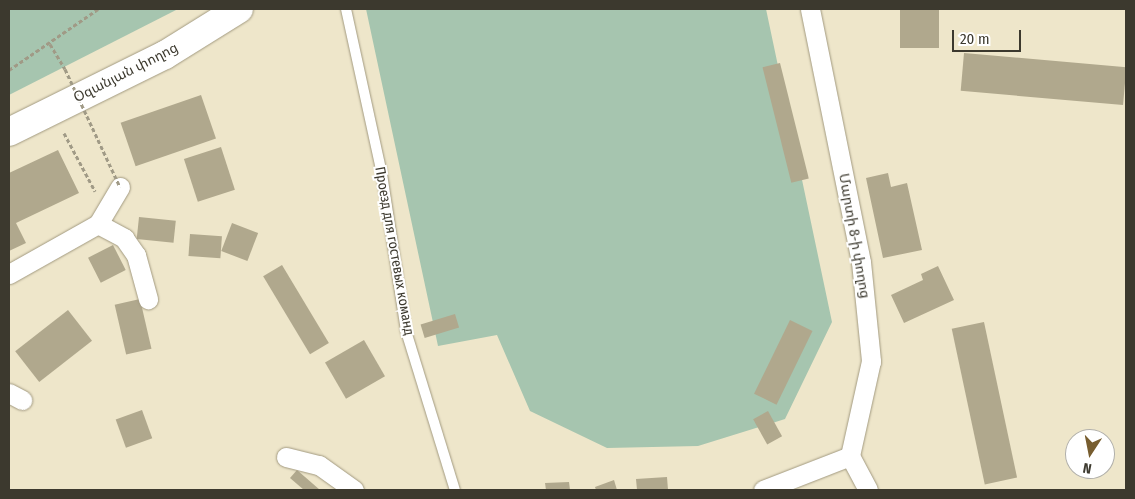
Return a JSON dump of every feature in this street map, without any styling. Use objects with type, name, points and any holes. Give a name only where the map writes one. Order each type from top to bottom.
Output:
[{"type":"main road","name":"Օզանյան փողոց","points":[[9,132],[165,55],[239,9]]},
{"type":"street","name":"Մարտի 8-ի փողոց","points":[[810,9],[861,262],[871,361],[850,456]]},
{"type":"street","points":[[9,274],[102,218],[120,187]]},
{"type":"street","points":[[102,218],[124,238],[136,256],[148,299]]},
{"type":"street","points":[[286,456],[319,465],[354,490]]},
{"type":"street","points":[[763,490],[850,456],[868,490]]},
{"type":"lane","name":"Проезд для гостевых команд","points":[[346,9],[382,174],[406,331],[454,490]]},
{"type":"path","points":[[9,70],[50,44],[98,9]]},
{"type":"path","points":[[50,44],[64,69],[120,187]]},
{"type":"path","points":[[64,133],[102,218]]},
{"type":"green space","points":[[9,9],[178,9],[9,95]]},
{"type":"green space","points":[[366,9],[766,9],[832,322],[785,419],[698,446],[607,448],[530,411],[497,335],[438,346]]},
{"type":"building","points":[[900,9],[939,9],[939,48],[900,48]]},
{"type":"building","points":[[964,53],[1126,67],[1123,105],[961,91]]},
{"type":"building","points":[[780,63],[809,178],[791,183],[763,67]]},
{"type":"building","points":[[201,95],[216,138],[136,166],[121,123]]},
{"type":"building","points":[[221,147],[235,190],[198,202],[184,159]]},
{"type":"building","points":[[58,150],[79,193],[16,223],[26,243],[9,251],[9,173]]},
{"type":"building","points":[[888,173],[891,187],[907,183],[922,250],[883,258],[866,178]]},
{"type":"building","points":[[139,217],[176,221],[173,243],[137,239]]},
{"type":"building","points":[[232,223],[258,233],[247,261],[221,251]]},
{"type":"building","points":[[190,234],[222,236],[220,258],[188,256]]},
{"type":"building","points":[[113,245],[126,270],[101,283],[88,258]]},
{"type":"building","points":[[282,265],[329,343],[310,354],[263,276]]},
{"type":"building","points":[[938,266],[954,300],[904,323],[891,295],[923,280],[921,274]]},
{"type":"building","points":[[140,299],[151,349],[126,355],[115,305]]},
{"type":"building","points":[[68,310],[92,341],[39,382],[15,351]]},
{"type":"building","points":[[455,314],[459,327],[425,338],[421,325]]},
{"type":"building","points":[[790,320],[812,331],[777,405],[754,394]]},
{"type":"building","points":[[984,322],[1017,478],[985,484],[952,329]]},
{"type":"building","points":[[364,340],[385,376],[346,399],[325,362]]},
{"type":"building","points":[[142,410],[152,438],[126,448],[116,420]]},
{"type":"building","points":[[768,411],[782,436],[767,445],[753,419]]},
{"type":"building","points":[[297,470],[320,490],[304,490],[290,478]]},
{"type":"building","points":[[667,477],[668,490],[637,490],[636,479]]},
{"type":"building","points":[[614,480],[617,490],[596,490],[595,487]]},
{"type":"building","points":[[569,482],[570,490],[546,490],[545,483]]}]
